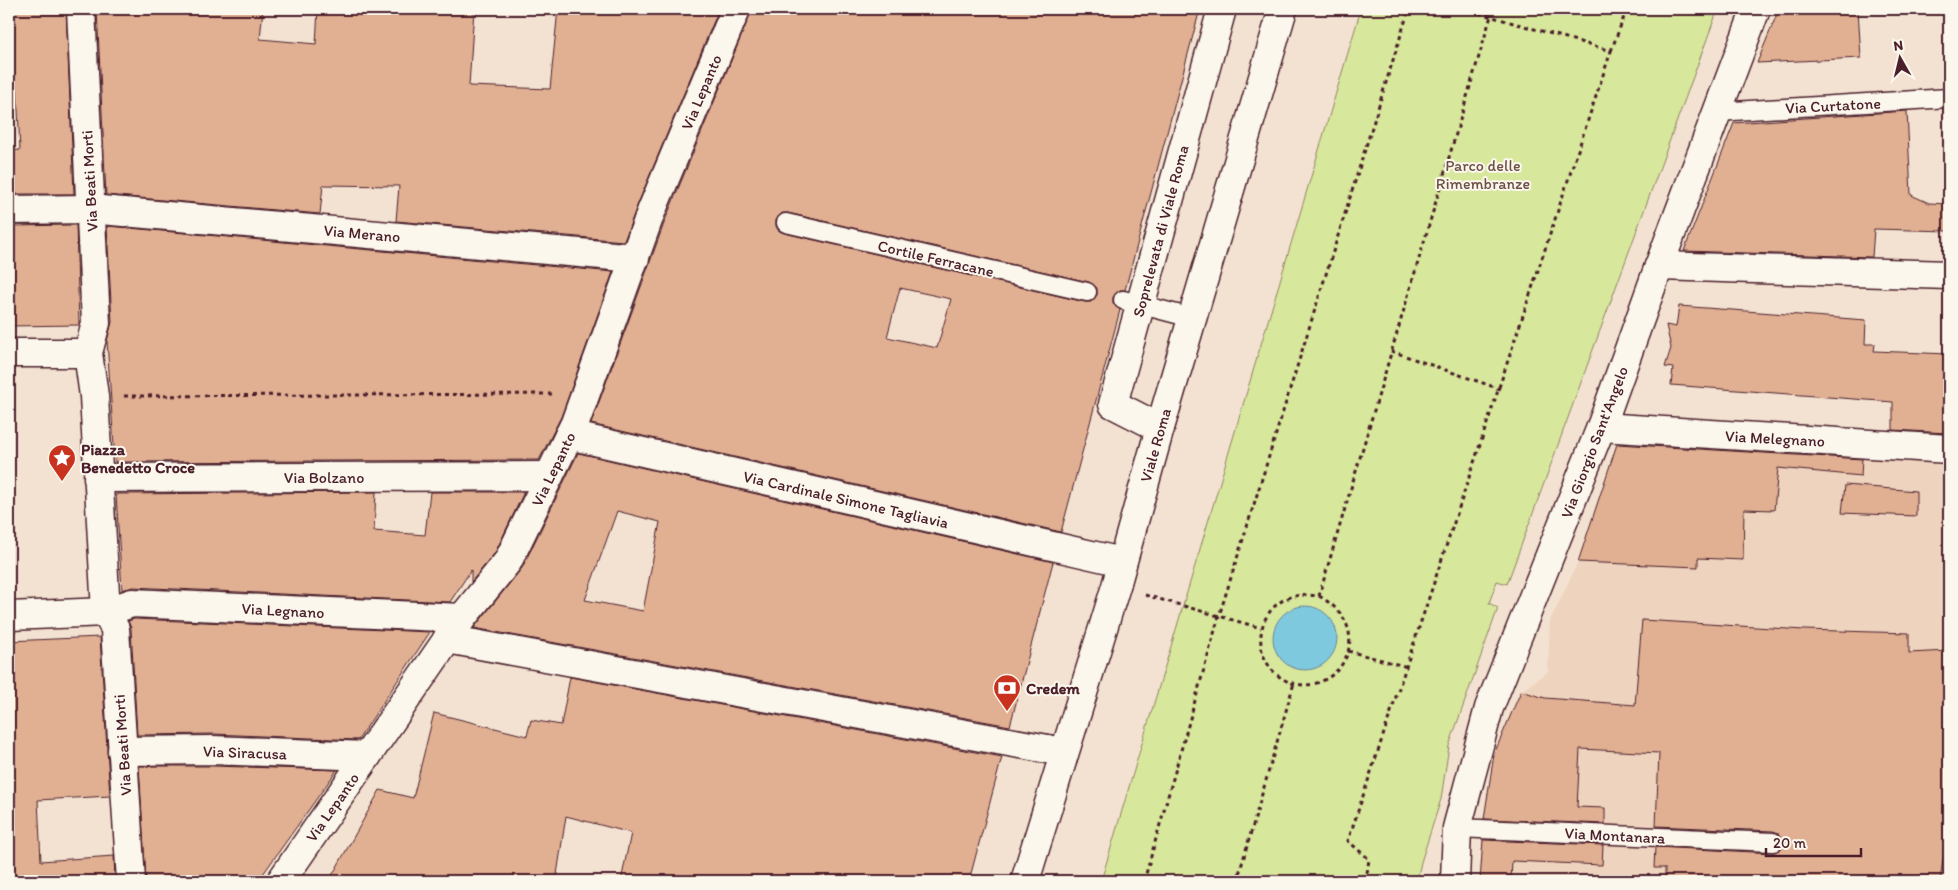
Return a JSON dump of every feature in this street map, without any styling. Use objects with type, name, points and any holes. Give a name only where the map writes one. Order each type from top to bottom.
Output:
[{"type":"street","name":"Via Beati Morti","points":[[81,9],[96,323],[88,353]]},
{"type":"street","name":"Via Lepanto","points":[[281,881],[454,629],[508,561],[569,436],[651,212],[736,9]]},
{"type":"street","name":"Soprelevata di Viale Roma","points":[[1160,428],[1114,404],[1131,302],[1222,9]]},
{"type":"street","name":"Viale Roma","points":[[1025,881],[1119,574],[1283,9]]},
{"type":"street","name":"Via Giorgio Sant'Angelo","points":[[1455,881],[1457,828],[1489,708],[1601,428],[1659,266],[1756,9]]},
{"type":"street","name":"Via Merano","points":[[9,210],[90,209],[635,258]]},
{"type":"street","points":[[1659,266],[1949,275]]},
{"type":"street","points":[[9,353],[88,353],[94,396],[106,612],[9,616]]},
{"type":"street","name":"Via Melegnano","points":[[1601,428],[1949,448]]},
{"type":"street","name":"Via Cardinale Simone Tagliavia","points":[[569,436],[1119,574]]},
{"type":"street","name":"Via Bolzano","points":[[98,478],[549,476]]},
{"type":"street","name":"Via Legnano","points":[[106,612],[132,603],[454,629],[1064,752]]},
{"type":"street","name":"Via Beati Morti","points":[[106,612],[115,629],[131,881]]},
{"type":"street","name":"Via Siracusa","points":[[122,750],[213,750],[367,756]]},
{"type":"lane","name":"Via Curtatone","points":[[1717,112],[1949,98]]},
{"type":"lane","name":"Cortile Ferracane","points":[[786,223],[1087,292]]},
{"type":"lane","points":[[1131,302],[1192,318]]},
{"type":"lane","name":"Via Montanara","points":[[1457,828],[1773,842]]},
{"type":"path","points":[[1144,881],[1219,616],[1409,9]]},
{"type":"path","points":[[1465,9],[1611,51]]},
{"type":"path","points":[[1318,596],[1493,9]]},
{"type":"path","points":[[1366,881],[1369,859],[1348,841],[1408,666],[1611,51],[1628,9]]},
{"type":"path","points":[[1391,351],[1500,389]]},
{"type":"path","points":[[94,396],[585,394]]},
{"type":"path","points":[[1119,574],[1219,616],[1261,628]]},
{"type":"path","points":[[1302,595],[1318,596],[1340,611],[1347,623],[1350,637],[1348,651],[1343,664],[1333,674],[1321,681],[1307,684],[1294,683],[1281,678],[1270,668],[1263,656],[1260,642],[1261,628],[1267,616],[1276,605],[1288,598],[1302,595]]},
{"type":"path","points":[[1348,651],[1408,666]]},
{"type":"path","points":[[1237,881],[1294,683]]},
{"type":"shaded area","points":[[1620,437],[1949,462],[1949,881],[1480,881],[1483,819],[1494,754],[1521,691],[1548,672],[1550,621],[1578,562]]},
{"type":"green space","name":"Parco delle Rimembranze","points":[[1361,9],[1718,9],[1507,584],[1497,581],[1489,603],[1498,608],[1449,746],[1441,799],[1417,881],[1101,881]]},
{"type":"water","points":[[1305,606],[1323,612],[1331,620],[1337,638],[1331,656],[1323,664],[1305,670],[1287,664],[1279,656],[1273,638],[1279,620],[1287,612]]},
{"type":"building","points":[[9,9],[66,9],[74,194],[9,194],[9,151],[20,150],[17,89],[9,89]]},
{"type":"building","points":[[97,9],[263,9],[260,39],[316,44],[318,9],[474,9],[469,86],[550,89],[558,9],[719,9],[624,241],[396,221],[399,186],[323,185],[320,214],[106,195]]},
{"type":"building","points":[[751,9],[1200,9],[1125,290],[1120,290],[1113,297],[1113,303],[1120,310],[1061,532],[591,424],[666,218]],"holes":[[[782,213],[1089,282],[1097,288],[1097,295],[1091,302],[1085,302],[784,233],[778,230],[776,226],[776,220]],[[900,288],[951,299],[937,348],[887,337]]]},
{"type":"building","points":[[1779,9],[1858,9],[1861,58],[1757,63]]},
{"type":"building","points":[[1907,111],[1911,195],[1929,203],[1949,204],[1949,231],[1874,229],[1872,257],[1684,251],[1734,123]]},
{"type":"building","points":[[76,225],[79,325],[9,326],[9,226]]},
{"type":"building","points":[[107,226],[613,272],[561,417],[539,460],[115,462],[107,341],[112,322]]},
{"type":"building","points":[[1679,306],[1866,320],[1865,344],[1875,344],[1874,351],[1949,354],[1949,433],[1893,430],[1893,402],[1671,385],[1673,368],[1665,367],[1671,348],[1666,325],[1676,327]]},
{"type":"building","points":[[1617,444],[1862,459],[1861,476],[1778,468],[1774,510],[1744,509],[1743,560],[1698,558],[1698,567],[1578,562]]},
{"type":"building","points":[[578,453],[1053,562],[1010,726],[474,628],[522,568]],"holes":[[[617,511],[660,522],[643,611],[585,600]]]},
{"type":"building","points":[[1845,485],[1916,491],[1916,516],[1842,513]]},
{"type":"building","points":[[376,492],[374,531],[425,535],[430,492],[524,492],[495,553],[471,582],[471,570],[450,602],[133,587],[122,590],[116,494]]},
{"type":"building","points":[[134,619],[430,632],[358,740],[214,734],[137,735],[131,628],[128,621]]},
{"type":"building","points":[[1642,620],[1804,630],[1909,633],[1909,653],[1949,651],[1949,818],[1940,881],[1665,881],[1665,868],[1654,868],[1655,847],[1773,853],[1782,848],[1784,842],[1779,833],[1773,831],[1656,826],[1659,753],[1580,749],[1577,807],[1605,808],[1605,824],[1484,819],[1494,754],[1521,691],[1545,698],[1635,705]]},
{"type":"building","points":[[100,637],[110,796],[38,800],[41,861],[114,856],[115,881],[9,880],[9,641]]},
{"type":"building","points":[[570,677],[1002,757],[969,881],[621,881],[631,833],[566,816],[556,881],[329,881],[380,790],[413,798],[434,713],[527,736],[531,720],[561,725]]},
{"type":"building","points":[[139,766],[337,770],[258,881],[146,881]]},
{"type":"building","points":[[1483,840],[1603,845],[1602,865],[1512,861],[1511,881],[1480,881]]},
{"type":"place","name":"Piazza Benedetto Croce","points":[[62,482]]},
{"type":"place","name":"Credem","points":[[1007,712]]}]
